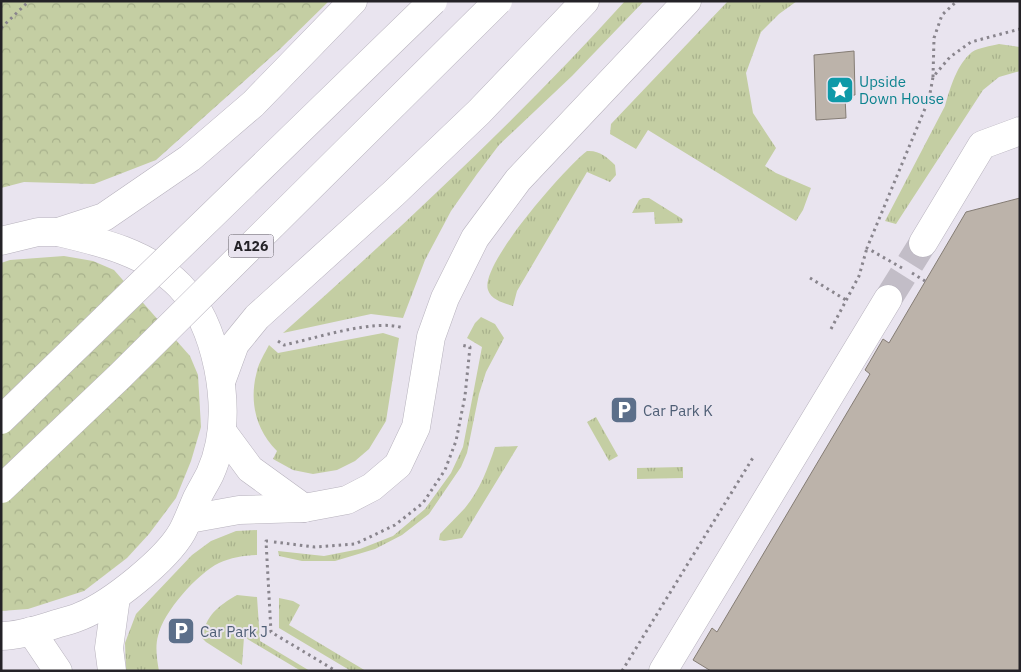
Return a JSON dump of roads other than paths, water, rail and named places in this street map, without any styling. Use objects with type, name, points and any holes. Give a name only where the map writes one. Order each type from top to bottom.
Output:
[{"type":"main road","points":[[58,232],[104,217],[190,158],[253,104],[353,1]]},
{"type":"main road","points":[[1,420],[432,1]]},
{"type":"main road","name":"A126","points":[[1,489],[120,376],[498,1]]},
{"type":"main road","points":[[221,382],[235,344],[257,318],[394,194],[478,112],[586,1]]},
{"type":"main road","points":[[189,519],[239,510],[304,508],[346,500],[372,487],[398,465],[416,427],[430,337],[445,298],[475,238],[518,180],[623,71],[687,1]]},
{"type":"main road","points":[[623,71],[706,1]]},
{"type":"main road","points":[[923,242],[982,145],[1020,131]]},
{"type":"main road","points":[[1,241],[38,232],[58,232],[122,250],[147,260],[180,286],[203,318],[215,354],[221,382],[222,431],[210,473],[189,519],[181,534],[164,554],[116,597],[82,616],[31,631],[1,636]]},
{"type":"main road","points":[[663,671],[888,299]]},
{"type":"main road","points":[[222,431],[250,469],[304,508]]},
{"type":"main road","points":[[112,671],[109,648],[116,597]]},
{"type":"main road","points":[[31,631],[58,671]]},
{"type":"tunnel","points":[[888,299],[923,243]]},
{"type":"place","name":"Upside Down House","points":[[840,90]]},
{"type":"place","name":"Car Park K","points":[[624,410]]},
{"type":"place","name":"Car Park J","points":[[181,631]]}]
